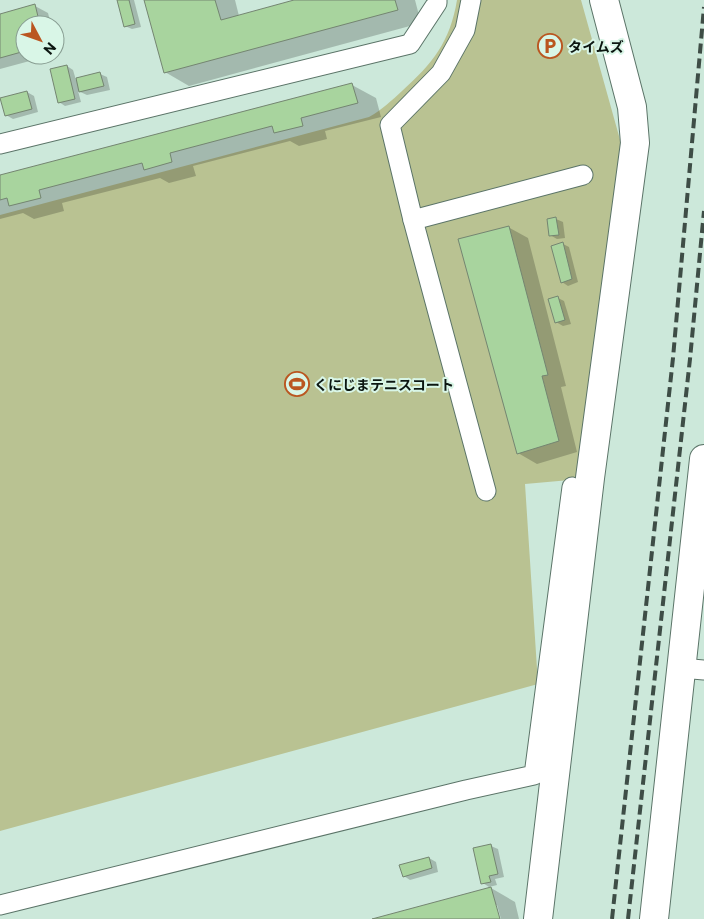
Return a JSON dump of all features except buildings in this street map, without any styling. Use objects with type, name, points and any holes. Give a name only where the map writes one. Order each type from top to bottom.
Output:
[{"type":"street","points":[[538,919],[590,478],[635,143],[632,107],[604,0]]},
{"type":"street","points":[[654,919],[692,669],[703,472]]},
{"type":"lane","points":[[0,144],[410,44],[437,3],[437,0]]},
{"type":"lane","points":[[471,0],[465,30],[441,73],[390,126],[413,220],[486,491]]},
{"type":"lane","points":[[413,220],[583,175]]},
{"type":"lane","points":[[0,905],[466,790],[534,775],[572,487]]},
{"type":"green space","name":"くにじまテニスコート","points":[[457,0],[581,0],[624,154],[581,479],[525,484],[538,684],[0,831],[0,215],[369,117],[383,108],[413,81],[431,61],[445,40]]},
{"type":"railway","points":[[612,919],[673,358],[704,7]]},
{"type":"railway","points":[[628,919],[690,359],[704,211]]},
{"type":"place","name":"タイムズ","points":[[550,46]]},
{"type":"place","name":"くにじまテニスコート","points":[[297,384]]}]
